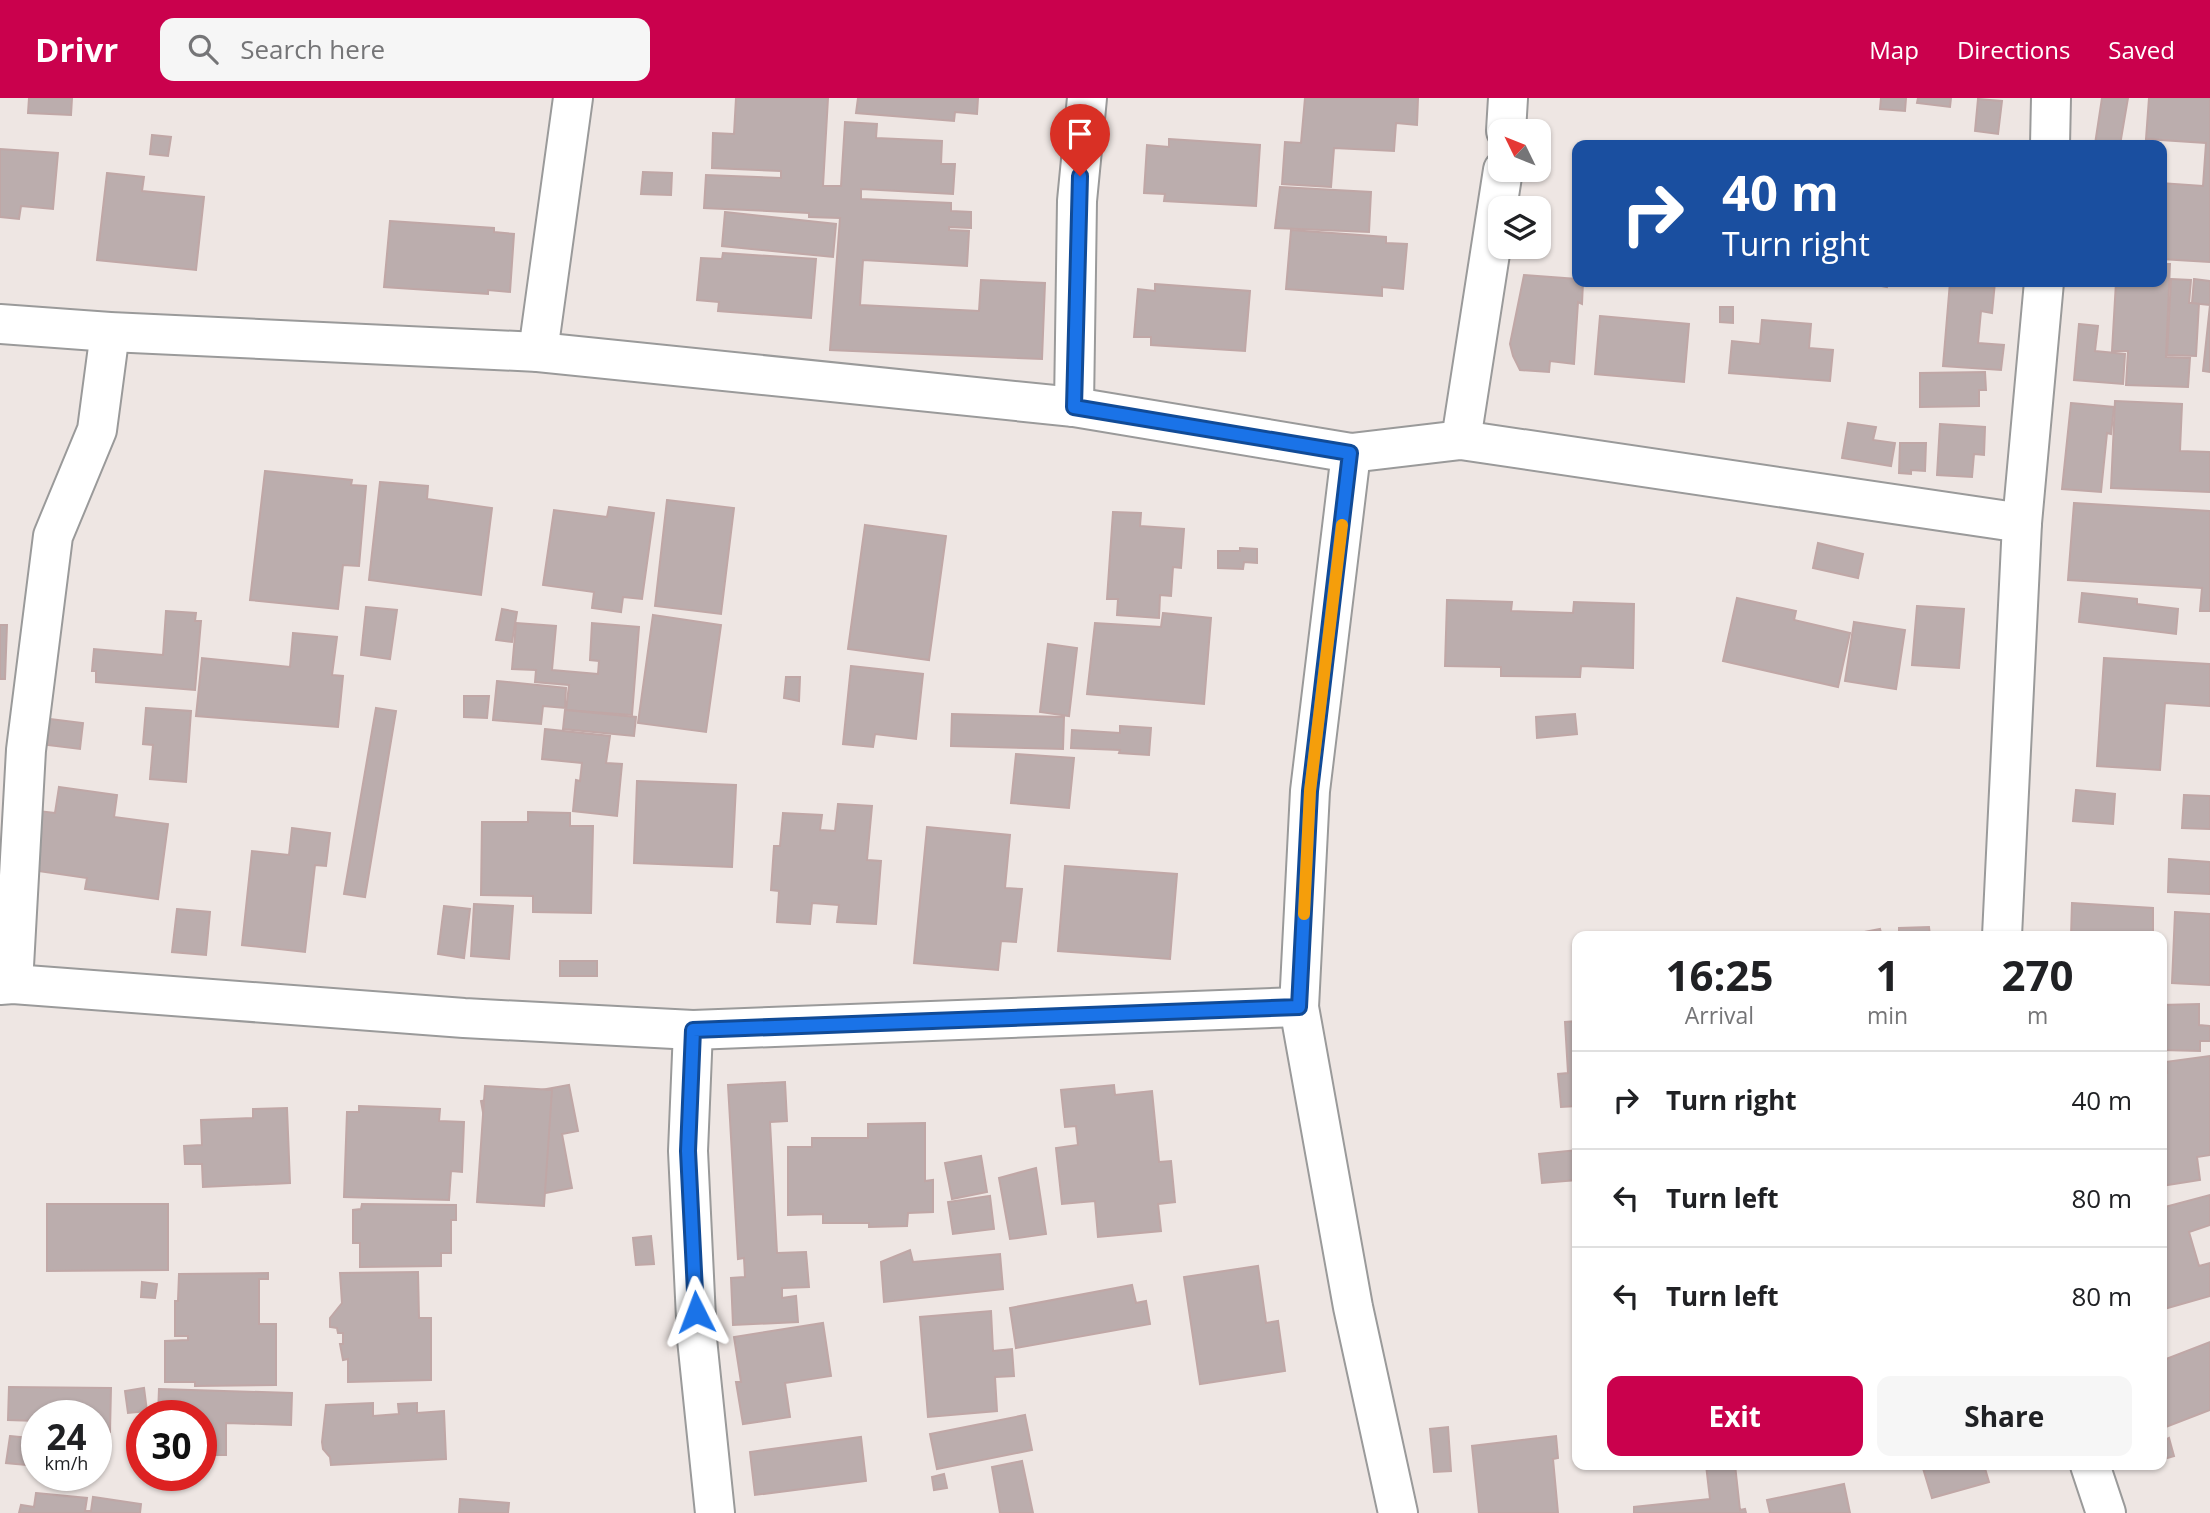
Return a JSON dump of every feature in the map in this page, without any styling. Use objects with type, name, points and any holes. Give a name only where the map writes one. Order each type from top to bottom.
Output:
[{"type":"street","points":[[538,352],[573,98]]},
{"type":"street","points":[[1074,407],[1077,201],[1087,98]]},
{"type":"street","points":[[1507,119],[1508,98]]},
{"type":"street","points":[[2050,140],[2052,98]]},
{"type":"street","points":[[1461,440],[1501,182]]},
{"type":"street","points":[[2002,931],[2022,523],[2044,287]]},
{"type":"street","points":[[0,324],[110,332],[538,352],[1074,407],[1350,453],[1461,440],[2022,523]]},
{"type":"street","points":[[110,332],[97,430],[53,536],[26,750],[7,985],[464,1018],[693,1030],[1299,1007]]},
{"type":"street","points":[[1350,453],[1310,791],[1299,1007],[1353,1307],[1398,1513]]},
{"type":"street","points":[[693,1030],[689,1178],[697,1339],[715,1513]]},
{"type":"street","points":[[2092,1470],[2106,1513]]},
{"type":"building","points":[[29,98],[72,98],[71,115],[28,113]]},
{"type":"building","points":[[736,98],[828,98],[823,186],[841,186],[845,122],[877,124],[876,138],[942,141],[941,164],[955,164],[953,194],[861,189],[861,199],[951,203],[951,211],[971,212],[971,228],[949,227],[949,230],[969,231],[967,266],[863,260],[860,305],[979,311],[981,280],[1045,283],[1042,359],[830,350],[840,218],[809,217],[809,213],[704,208],[706,175],[781,178],[781,171],[712,168],[713,133],[734,134]]},
{"type":"building","points":[[858,98],[978,98],[977,114],[955,112],[954,121],[856,113]]},
{"type":"building","points":[[1305,98],[1418,98],[1417,125],[1396,123],[1394,151],[1334,148],[1331,187],[1282,184],[1285,142],[1301,143]]},
{"type":"building","points":[[1881,98],[1906,98],[1905,111],[1880,109]]},
{"type":"building","points":[[1918,98],[1951,98],[1950,107],[1917,103]]},
{"type":"building","points":[[2102,98],[2128,98],[2121,140],[2096,140]]},
{"type":"building","points":[[2149,98],[2210,98],[2210,262],[2167,259],[2167,183],[2203,186],[2206,143],[2146,139]]},
{"type":"building","points":[[1978,99],[2002,101],[1998,134],[1975,131]]},
{"type":"building","points":[[152,135],[171,137],[168,156],[150,154]]},
{"type":"building","points":[[1169,139],[1260,145],[1256,206],[1164,201],[1165,194],[1144,193],[1147,145],[1169,147]]},
{"type":"building","points":[[0,149],[58,153],[53,209],[21,206],[19,219],[0,217]]},
{"type":"building","points":[[643,172],[672,173],[671,195],[641,194]]},
{"type":"building","points":[[107,173],[144,177],[142,191],[204,197],[196,270],[97,260]]},
{"type":"building","points":[[1280,187],[1371,192],[1369,232],[1275,228]]},
{"type":"building","points":[[725,212],[836,224],[833,257],[722,246]]},
{"type":"building","points":[[390,221],[494,228],[494,232],[514,234],[510,292],[488,290],[488,294],[384,287]]},
{"type":"building","points":[[1291,230],[1386,237],[1386,243],[1407,244],[1403,289],[1382,287],[1382,296],[1286,289]]},
{"type":"building","points":[[723,253],[816,259],[811,318],[718,311],[719,302],[697,300],[701,258],[722,259]]},
{"type":"building","points":[[2167,264],[2170,264],[2166,357],[2190,358],[2188,387],[2126,385],[2128,351],[2112,351],[2116,287],[2167,287]]},
{"type":"building","points":[[1524,275],[1572,279],[1572,287],[1583,287],[1582,304],[1578,302],[1574,364],[1550,361],[1549,372],[1520,370],[1510,344]]},
{"type":"building","points":[[2171,279],[2191,280],[2189,303],[2199,303],[2196,356],[2167,355]]},
{"type":"building","points":[[2194,279],[2210,281],[2210,305],[2192,303]]},
{"type":"building","points":[[1155,284],[1250,291],[1245,351],[1151,345],[1151,337],[1134,337],[1138,289],[1155,291]]},
{"type":"building","points":[[1950,287],[1995,287],[1992,313],[1981,311],[1978,343],[2004,345],[2001,370],[1943,366]]},
{"type":"building","points":[[2210,305],[2210,372],[2203,371]]},
{"type":"building","points":[[1720,307],[1733,307],[1733,323],[1720,322]]},
{"type":"building","points":[[1600,316],[1689,324],[1684,382],[1595,374]]},
{"type":"building","points":[[1762,320],[1811,324],[1809,348],[1833,350],[1830,381],[1729,373],[1732,341],[1760,344]]},
{"type":"building","points":[[2079,324],[2098,326],[2095,351],[2125,354],[2123,384],[2074,380]]},
{"type":"building","points":[[1985,372],[1986,390],[1979,390],[1979,406],[1920,407],[1920,373]]},
{"type":"building","points":[[2115,401],[2182,404],[2180,451],[2210,452],[2210,492],[2111,488]]},
{"type":"building","points":[[2071,403],[2114,407],[2111,434],[2107,433],[2101,492],[2062,489]]},
{"type":"building","points":[[1848,423],[1876,427],[1873,440],[1895,443],[1891,466],[1842,458]]},
{"type":"building","points":[[1940,424],[1985,427],[1984,455],[1974,454],[1972,477],[1937,475]]},
{"type":"building","points":[[1900,443],[1926,443],[1925,471],[1899,473]]},
{"type":"building","points":[[265,471],[352,480],[351,485],[366,486],[359,566],[343,565],[338,609],[250,600]]},
{"type":"building","points":[[380,482],[428,486],[427,499],[492,508],[481,595],[369,580]]},
{"type":"building","points":[[667,500],[734,508],[721,614],[655,606]]},
{"type":"building","points":[[2074,503],[2210,511],[2210,611],[2200,611],[2202,588],[2068,580]]},
{"type":"building","points":[[609,507],[654,513],[642,599],[623,597],[621,612],[592,608],[594,592],[543,585],[554,510],[607,517]]},
{"type":"building","points":[[1113,512],[1141,513],[1140,526],[1184,529],[1181,568],[1173,567],[1171,596],[1160,595],[1159,618],[1117,615],[1118,599],[1107,599]]},
{"type":"building","points":[[865,525],[946,536],[929,660],[848,649]]},
{"type":"building","points":[[1818,543],[1863,554],[1858,578],[1813,568]]},
{"type":"building","points":[[1240,548],[1257,549],[1257,563],[1244,562],[1243,569],[1218,568],[1218,551],[1240,551]]},
{"type":"building","points":[[2082,593],[2137,599],[2137,604],[2178,609],[2176,634],[2079,622]]},
{"type":"building","points":[[1737,598],[1796,611],[1794,620],[1850,633],[1838,687],[1723,661]]},
{"type":"building","points":[[1447,600],[1512,602],[1511,611],[1573,613],[1574,602],[1634,604],[1633,668],[1581,666],[1580,677],[1501,676],[1501,667],[1445,666]]},
{"type":"building","points":[[1917,606],[1964,609],[1959,668],[1912,665]]},
{"type":"building","points":[[366,607],[397,610],[390,659],[361,655]]},
{"type":"building","points":[[502,609],[517,612],[512,642],[496,640]]},
{"type":"building","points":[[166,611],[196,613],[195,621],[201,621],[195,690],[96,682],[96,671],[92,671],[94,649],[163,655]]},
{"type":"building","points":[[1163,613],[1211,618],[1204,704],[1087,694],[1095,623],[1161,627]]},
{"type":"building","points":[[653,615],[721,625],[706,732],[638,723]]},
{"type":"building","points":[[1854,622],[1905,630],[1896,689],[1845,681]]},
{"type":"building","points":[[516,623],[556,626],[552,670],[598,674],[599,661],[590,660],[592,623],[639,627],[632,715],[566,710],[569,685],[535,682],[536,670],[512,669]]},
{"type":"building","points":[[0,625],[7,625],[5,679],[0,679]]},
{"type":"building","points":[[293,633],[337,637],[332,675],[343,676],[338,727],[196,716],[202,658],[290,667]]},
{"type":"building","points":[[1048,644],[1077,648],[1069,716],[1040,712]]},
{"type":"building","points":[[2104,658],[2210,664],[2210,706],[2165,703],[2160,770],[2097,766]]},
{"type":"building","points":[[851,666],[923,674],[916,739],[875,734],[873,747],[843,744]]},
{"type":"building","points":[[786,677],[800,677],[799,701],[784,698]]},
{"type":"building","points":[[497,681],[566,688],[565,708],[543,706],[541,724],[493,720]]},
{"type":"building","points":[[464,696],[489,696],[487,718],[464,717]]},
{"type":"building","points":[[146,708],[191,711],[186,782],[150,779],[153,745],[143,744]]},
{"type":"building","points":[[376,708],[396,711],[365,897],[344,894]]},
{"type":"building","points":[[565,710],[636,717],[634,736],[563,729]]},
{"type":"building","points":[[952,714],[1064,717],[1063,749],[951,746]]},
{"type":"building","points":[[1575,714],[1577,734],[1537,738],[1536,717]]},
{"type":"building","points":[[50,719],[83,723],[80,749],[47,745]]},
{"type":"building","points":[[1120,726],[1151,728],[1149,755],[1119,753],[1120,750],[1071,748],[1072,730],[1120,733]]},
{"type":"building","points":[[545,729],[610,736],[606,763],[622,764],[617,816],[573,811],[576,780],[580,781],[582,763],[542,759]]},
{"type":"building","points":[[1016,754],[1074,758],[1069,808],[1011,803]]},
{"type":"building","points":[[637,781],[736,785],[732,867],[634,863]]},
{"type":"building","points":[[59,787],[117,795],[114,817],[168,824],[158,899],[85,889],[87,878],[31,870],[39,811],[55,813]]},
{"type":"building","points":[[2076,790],[2115,794],[2113,824],[2073,821]]},
{"type":"building","points":[[2184,795],[2210,796],[2210,829],[2182,828]]},
{"type":"building","points":[[838,804],[872,806],[867,860],[881,861],[876,924],[837,922],[839,905],[812,903],[810,924],[777,922],[779,891],[771,890],[774,846],[780,846],[783,813],[822,815],[820,830],[835,831]]},
{"type":"building","points":[[528,812],[570,813],[570,826],[593,826],[591,913],[533,912],[533,896],[481,895],[482,822],[528,822]]},
{"type":"building","points":[[927,827],[1010,835],[1005,888],[1022,889],[1016,942],[1001,941],[998,970],[914,963]]},
{"type":"building","points":[[292,828],[330,833],[326,866],[315,865],[305,952],[242,945],[252,851],[289,855]]},
{"type":"building","points":[[2169,859],[2210,862],[2210,894],[2168,892]]},
{"type":"building","points":[[1065,866],[1177,874],[1170,959],[1058,951]]},
{"type":"building","points":[[2072,903],[2153,908],[2153,931],[2071,931]]},
{"type":"building","points":[[474,904],[513,906],[509,959],[471,956]]},
{"type":"building","points":[[444,906],[470,909],[464,958],[438,954]]},
{"type":"building","points":[[177,909],[210,912],[206,955],[172,952]]},
{"type":"building","points":[[2175,912],[2210,914],[2210,985],[2172,983]]},
{"type":"building","points":[[1929,927],[1929,931],[1899,931],[1899,928]]},
{"type":"building","points":[[560,961],[597,961],[597,976],[560,976]]},
{"type":"building","points":[[2199,1004],[2199,1025],[2210,1026],[2210,1041],[2200,1041],[2200,1051],[2167,1050],[2167,1005]]},
{"type":"building","points":[[1572,1021],[1572,1106],[1561,1107],[1558,1074],[1568,1073],[1565,1022]]},
{"type":"building","points":[[2210,1056],[2210,1155],[2197,1157],[2200,1180],[2167,1185],[2167,1073],[2167,1062]]},
{"type":"building","points":[[785,1082],[787,1121],[770,1122],[777,1253],[806,1252],[809,1287],[782,1288],[782,1298],[796,1296],[798,1322],[733,1325],[731,1278],[745,1277],[744,1258],[738,1259],[728,1085]]},
{"type":"building","points":[[569,1085],[578,1131],[562,1134],[572,1188],[499,1202],[481,1101]]},
{"type":"building","points":[[1114,1085],[1115,1095],[1152,1091],[1159,1162],[1171,1161],[1175,1202],[1158,1204],[1161,1231],[1098,1237],[1095,1201],[1062,1204],[1056,1148],[1078,1145],[1076,1126],[1065,1127],[1061,1090]]},
{"type":"building","points":[[485,1086],[552,1090],[544,1206],[477,1202]]},
{"type":"building","points":[[359,1106],[440,1109],[439,1121],[464,1122],[462,1172],[451,1171],[449,1200],[344,1197],[347,1112],[359,1112]]},
{"type":"building","points":[[287,1108],[290,1183],[203,1187],[202,1164],[185,1164],[184,1146],[202,1145],[201,1120],[253,1118],[253,1109]]},
{"type":"building","points":[[925,1123],[925,1181],[933,1180],[933,1212],[908,1213],[907,1226],[869,1227],[869,1223],[823,1223],[823,1214],[788,1215],[788,1147],[812,1147],[812,1138],[868,1138],[868,1124]]},
{"type":"building","points":[[1572,1151],[1572,1180],[1542,1183],[1539,1154]]},
{"type":"building","points":[[981,1156],[987,1192],[952,1199],[945,1163]]},
{"type":"building","points":[[1036,1168],[1046,1234],[1010,1239],[999,1178]]},
{"type":"building","points":[[2210,1195],[2210,1225],[2189,1232],[2199,1266],[2210,1263],[2210,1296],[2167,1308],[2167,1206]]},
{"type":"building","points":[[990,1196],[994,1229],[953,1234],[948,1202]]},
{"type":"building","points":[[47,1204],[168,1204],[168,1270],[47,1271]]},
{"type":"building","points":[[362,1204],[456,1205],[456,1220],[451,1220],[451,1253],[441,1253],[441,1266],[360,1267],[360,1243],[353,1243],[353,1210],[361,1209]]},
{"type":"building","points":[[651,1236],[654,1264],[636,1265],[633,1238]]},
{"type":"building","points":[[910,1250],[913,1262],[1000,1254],[1003,1289],[884,1302],[881,1262]]},
{"type":"building","points":[[1258,1266],[1266,1323],[1278,1321],[1285,1371],[1200,1384],[1184,1277]]},
{"type":"building","points":[[418,1272],[419,1318],[431,1318],[431,1380],[348,1382],[348,1359],[343,1360],[340,1344],[343,1344],[343,1333],[330,1327],[330,1318],[342,1303],[340,1273]]},
{"type":"building","points":[[268,1273],[268,1279],[259,1279],[259,1324],[276,1324],[276,1385],[195,1386],[195,1382],[165,1382],[165,1341],[188,1340],[188,1336],[175,1336],[175,1301],[178,1301],[179,1274]]},
{"type":"building","points":[[142,1282],[157,1284],[155,1298],[141,1297]]},
{"type":"building","points":[[1132,1285],[1136,1303],[1146,1301],[1150,1324],[1016,1348],[1010,1308]]},
{"type":"building","points":[[991,1311],[993,1351],[1012,1349],[1014,1376],[995,1377],[997,1411],[928,1417],[920,1317]]},
{"type":"building","points":[[823,1323],[831,1376],[785,1383],[790,1417],[743,1424],[736,1382],[741,1382],[734,1337]]},
{"type":"building","points":[[2210,1342],[2210,1410],[2167,1426],[2167,1359]]},
{"type":"building","points":[[9,1387],[111,1388],[111,1400],[21,1400],[21,1420],[8,1420]]},
{"type":"building","points":[[144,1388],[146,1400],[126,1400],[125,1391]]},
{"type":"building","points":[[159,1389],[292,1393],[291,1425],[226,1423],[226,1455],[217,1455],[217,1400],[159,1400]]},
{"type":"building","points":[[373,1403],[373,1416],[399,1414],[398,1404],[417,1403],[417,1413],[444,1411],[446,1459],[331,1465],[322,1442],[326,1405]]},
{"type":"building","points":[[1025,1415],[1032,1450],[937,1469],[930,1434]]},
{"type":"building","points":[[1448,1427],[1451,1471],[1434,1472],[1430,1429]]},
{"type":"building","points":[[10,1436],[21,1437],[21,1464],[6,1463]]},
{"type":"building","points":[[1556,1436],[1558,1458],[1553,1459],[1558,1513],[1479,1513],[1472,1446]]},
{"type":"building","points":[[861,1437],[866,1481],[755,1495],[750,1452]]},
{"type":"building","points":[[2169,1438],[2174,1456],[2167,1458]]},
{"type":"building","points":[[1022,1461],[1033,1513],[1000,1513],[992,1467]]},
{"type":"building","points":[[1707,1470],[1736,1470],[1740,1510],[1745,1509],[1746,1513],[1634,1513],[1634,1507],[1710,1499]]},
{"type":"building","points":[[1924,1470],[1985,1470],[1989,1482],[1932,1498]]},
{"type":"building","points":[[944,1474],[947,1488],[934,1490],[932,1477]]},
{"type":"building","points":[[1844,1484],[1850,1513],[1770,1513],[1767,1500]]},
{"type":"building","points":[[36,1493],[87,1498],[85,1511],[91,1511],[93,1497],[141,1504],[140,1513],[19,1513],[21,1505],[34,1507]]},
{"type":"building","points":[[460,1499],[509,1503],[508,1513],[459,1513]]},
{"type":"slow traffic","points":[[1304,914],[1310,791],[1342,525]]},
{"type":"route","points":[[696,1312],[688,1151],[693,1030],[1299,1007],[1310,791],[1350,453],[1074,407],[1077,201],[1080,176]]}]
